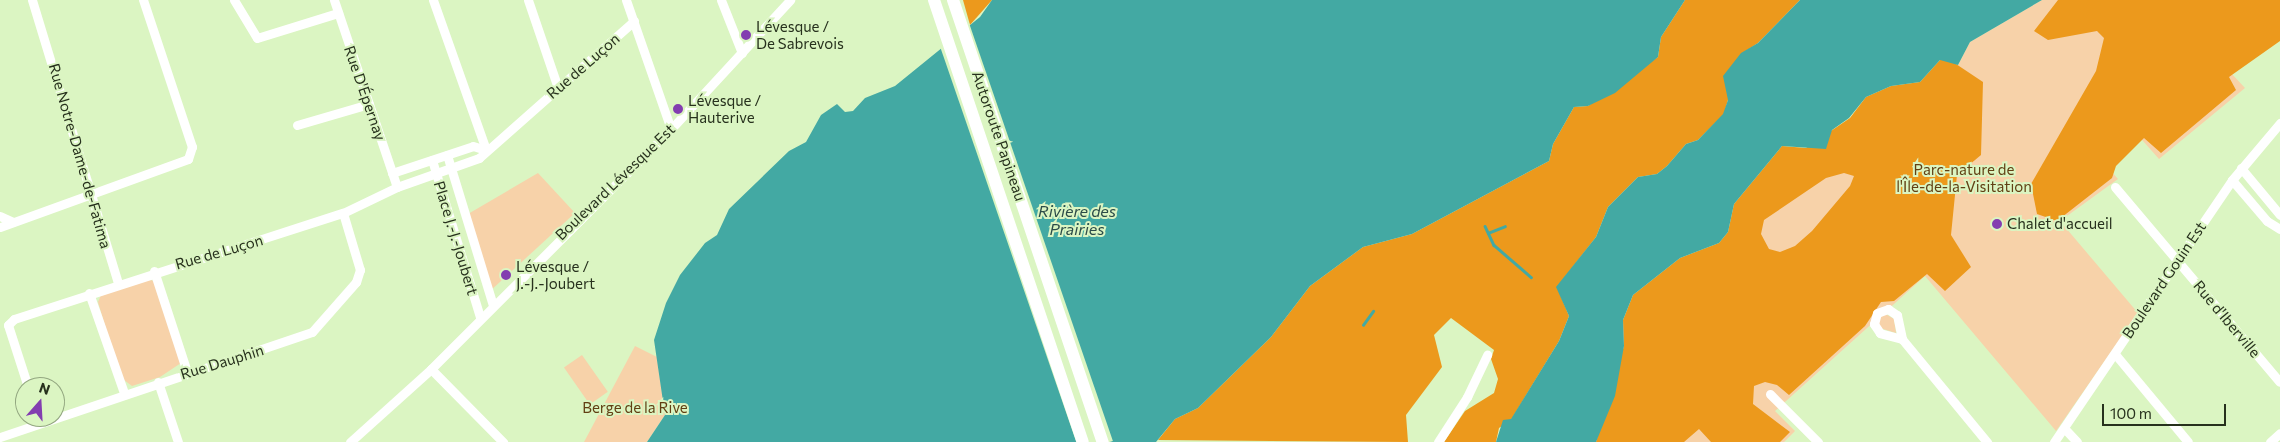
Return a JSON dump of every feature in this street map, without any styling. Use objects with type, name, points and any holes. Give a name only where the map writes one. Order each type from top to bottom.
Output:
[{"type":"highway","name":"Autoroute Papineau","points":[[954,0],[1103,442]]},
{"type":"highway","name":"Autoroute Papineau","points":[[935,3],[1083,442]]},
{"type":"street","name":"Rue Notre-Dame-de-Fatima","points":[[32,0],[118,283]]},
{"type":"street","points":[[0,227],[91,193],[182,164],[192,147],[143,0]]},
{"type":"street","points":[[234,0],[256,38],[338,13]]},
{"type":"street","name":"Rue D'Épernay","points":[[334,0],[397,187]]},
{"type":"street","points":[[433,0],[486,150]]},
{"type":"street","points":[[528,0],[558,88]]},
{"type":"street","points":[[626,0],[671,129]]},
{"type":"street","points":[[721,0],[742,52]]},
{"type":"street","name":"Boulevard Lévesque Est","points":[[350,442],[430,369],[480,317],[671,129],[790,0]]},
{"type":"street","name":"Rue de Luçon","points":[[25,377],[8,325],[118,283],[343,213],[397,187],[452,170],[486,150],[634,21]]},
{"type":"street","points":[[297,125],[369,104]]},
{"type":"street","name":"Boulevard Gouin Est","points":[[2054,442],[2232,180],[2280,123]]},
{"type":"street","points":[[392,173],[473,146],[486,150]]},
{"type":"street","name":"Place J.-J.-Joubert","points":[[447,155],[493,305]]},
{"type":"street","name":"Place J.-J.-Joubert","points":[[432,160],[480,317]]},
{"type":"street","points":[[2241,168],[2280,215]]},
{"type":"street","points":[[2232,180],[2267,221],[2280,229]]},
{"type":"street","name":"Rue d'Iberville","points":[[2115,188],[2280,382]]},
{"type":"street","name":"Rue Dauphin","points":[[65,412],[300,338],[326,318],[360,270],[343,213]]},
{"type":"street","points":[[0,216],[13,222]]},
{"type":"street","points":[[154,271],[187,372]]},
{"type":"street","points":[[90,293],[124,393]]},
{"type":"street","points":[[1902,339],[1987,442]]},
{"type":"street","points":[[2115,354],[2188,442]]},
{"type":"street","points":[[1438,442],[1467,397],[1487,355]]},
{"type":"street","points":[[430,369],[503,442]]},
{"type":"street","points":[[158,382],[178,442]]},
{"type":"street","points":[[1770,394],[1818,442]]},
{"type":"street","name":"Rue Dauphin","points":[[0,437],[23,427]]},
{"type":"street","points":[[2064,428],[2077,442]]},
{"type":"street","points":[[2270,442],[2280,433]]},
{"type":"green space","name":"Parc-nature de l'Île-de-la-Visitation","points":[[2042,0],[2280,0],[2231,73],[2245,88],[2159,159],[2135,132],[2101,160],[2118,179],[2060,221],[2138,313],[2056,431],[1925,276],[1884,313],[1894,319],[1896,333],[1880,328],[1877,319],[1775,411],[1795,431],[1784,442],[1596,442],[1623,320],[1958,65],[1970,42]]},
{"type":"green space","points":[[538,173],[575,213],[489,292],[468,214]]},
{"type":"green space","points":[[143,278],[154,281],[181,363],[160,377],[132,386],[120,377],[98,302],[104,288]]},
{"type":"green space","name":"Berge de la Rive","points":[[635,346],[657,357],[665,415],[647,442],[584,442]]},
{"type":"green space","points":[[582,355],[608,392],[590,404],[564,368]]},
{"type":"shaded area","points":[[963,0],[992,0],[970,25]]},
{"type":"shaded area","points":[[1685,0],[1800,0],[1758,43],[1741,54],[1724,114],[1698,140],[1686,144],[1667,166],[1657,174],[1638,177],[1608,207],[1596,237],[1557,287],[1569,316],[1559,341],[1511,420],[1499,428],[1496,442],[1444,442],[1465,411],[1494,393],[1498,379],[1491,359],[1494,350],[1451,318],[1434,335],[1442,367],[1406,415],[1408,442],[1158,440],[1175,419],[1198,408],[1271,337],[1310,286],[1363,247],[1412,234],[1549,161],[1553,144],[1574,107],[1588,106],[1658,57],[1661,37]]},
{"type":"shaded area","points":[[2058,0],[2280,0],[2280,41],[2229,77],[2236,90],[2161,153],[2144,138],[2116,166],[2112,178],[2057,221],[2037,214],[2031,184],[2096,71],[2104,38],[2097,31],[2048,40],[2034,31]]},
{"type":"shaded area","points":[[1940,60],[1950,60],[1983,82],[1981,155],[1957,175],[1951,235],[1971,267],[1945,291],[1927,274],[1894,301],[1881,302],[1865,326],[1789,395],[1777,385],[1765,382],[1754,386],[1753,404],[1790,432],[1780,442],[1711,442],[1699,429],[1684,442],[1596,442],[1624,346],[1623,320],[1633,295],[1680,258],[1719,243],[1728,232],[1734,204],[1782,146],[1806,148],[1850,118],[1866,97],[1891,86],[1920,82]],"holes":[[[1844,173],[1854,176],[1850,186],[1812,231],[1795,246],[1780,252],[1769,249],[1761,234],[1764,220],[1826,178]]]},
{"type":"water","name":"Rivière des Prairies","points":[[992,0],[1685,0],[1661,37],[1658,57],[1615,93],[1588,106],[1574,107],[1553,144],[1549,161],[1412,234],[1363,247],[1310,286],[1271,337],[1198,408],[1175,419],[1156,442],[647,442],[665,415],[654,340],[666,303],[680,275],[705,243],[717,235],[729,209],[789,151],[806,142],[821,115],[837,104],[845,112],[853,111],[865,98],[895,86],[980,17]]},
{"type":"water","points":[[1800,0],[2042,0],[1970,42],[1958,65],[1940,60],[1920,82],[1891,86],[1866,97],[1849,118],[1832,130],[1826,149],[1782,146],[1734,204],[1728,232],[1719,243],[1680,258],[1633,295],[1623,320],[1624,346],[1615,396],[1596,442],[1496,442],[1503,420],[1511,419],[1559,341],[1569,316],[1556,287],[1596,237],[1608,207],[1638,177],[1657,174],[1667,166],[1686,144],[1698,140],[1723,114],[1728,100],[1723,76],[1741,53],[1758,43]]},
{"type":"pier","points":[[969,23],[1113,441],[1076,442],[936,34]]},
{"type":"waterway","points":[[1485,226],[1494,245],[1531,277]]},
{"type":"waterway","points":[[1488,233],[1505,226]]},
{"type":"waterway","points":[[1363,325],[1373,311]]},
{"type":"place","name":"Lévesque / De Sabrevois","points":[[746,35]]},
{"type":"place","name":"Lévesque / Hauterive","points":[[678,109]]},
{"type":"place","name":"Chalet d'accueil","points":[[1997,224]]},
{"type":"place","name":"Lévesque / J.-J.-Joubert","points":[[506,275]]}]
